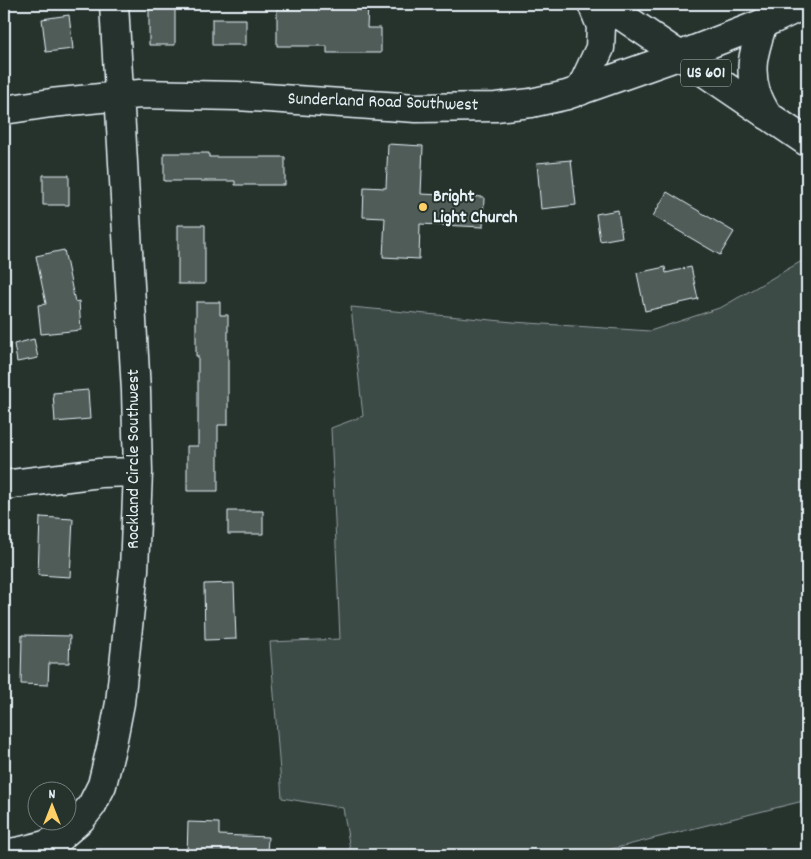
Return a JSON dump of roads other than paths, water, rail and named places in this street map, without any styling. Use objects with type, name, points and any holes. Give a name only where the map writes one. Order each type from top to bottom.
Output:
[{"type":"main road","name":"Rockland Circle Southwest","points":[[4,854],[45,845],[59,838],[81,819],[92,805],[102,785],[120,703],[134,570],[138,472],[136,391],[114,4]]},
{"type":"main road","points":[[580,91],[600,48],[601,26],[592,4]]},
{"type":"main road","name":"US 601","points":[[604,4],[807,142]]},
{"type":"main road","name":"Sunderland Road Southwest","points":[[4,110],[50,103],[140,94],[238,96],[416,108],[505,106],[531,103],[580,91],[681,55],[806,4]]},
{"type":"main road","points":[[763,23],[752,65],[756,94],[767,114]]},
{"type":"main road","points":[[4,486],[100,473],[138,472]]},
{"type":"place","name":"Bright Light Church","points":[[423,207]]}]
